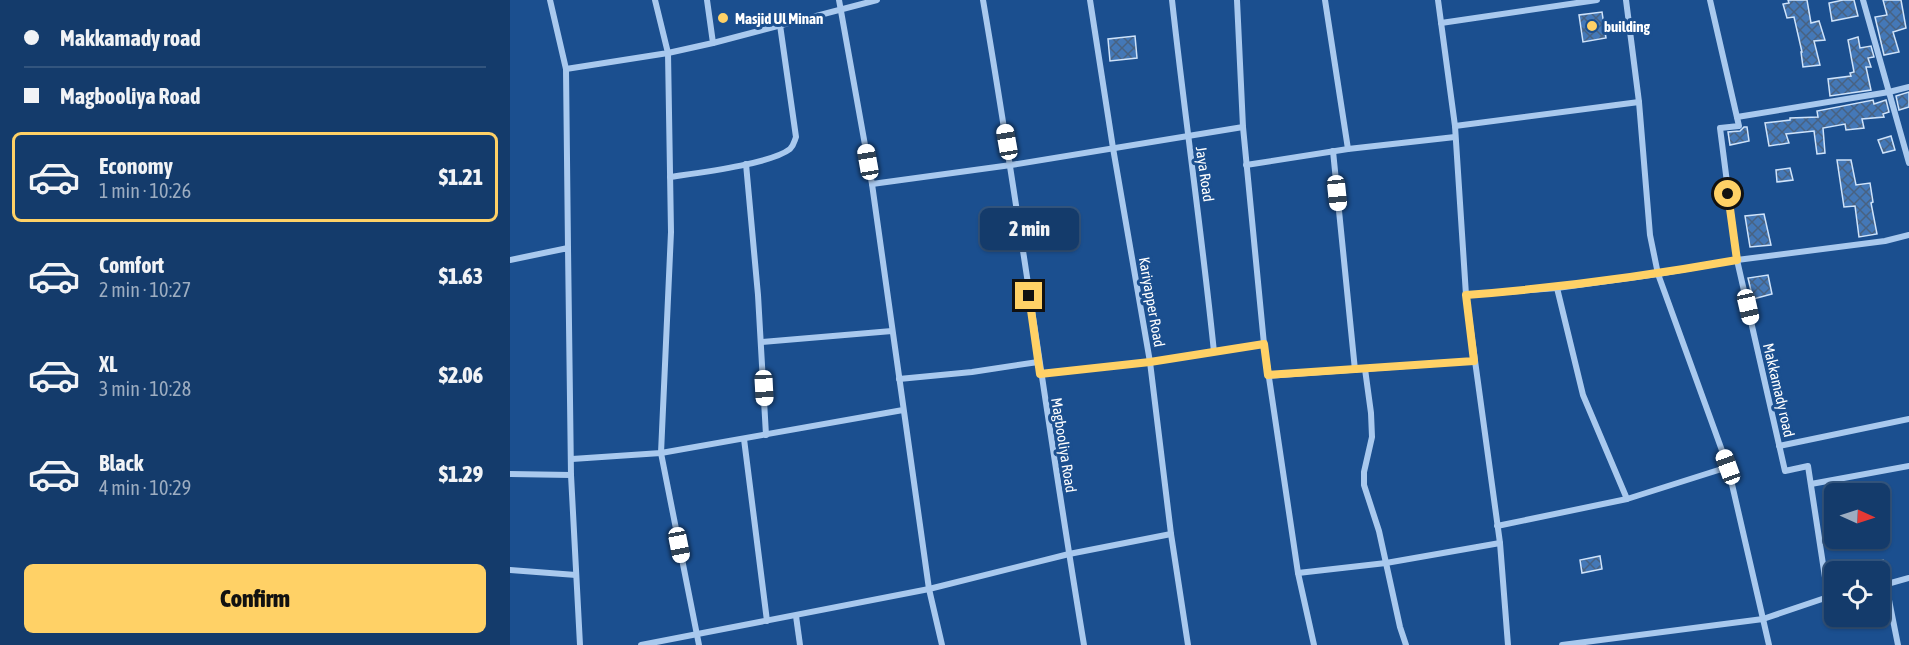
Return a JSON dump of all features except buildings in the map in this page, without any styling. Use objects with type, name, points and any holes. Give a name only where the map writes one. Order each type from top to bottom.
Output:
[{"type":"street","points":[[550,0],[566,69],[571,475],[580,645]]},
{"type":"street","points":[[655,0],[668,53],[671,232],[661,453],[699,645]]},
{"type":"street","points":[[707,0],[713,43]]},
{"type":"street","points":[[839,0],[872,184],[929,589],[942,645]]},
{"type":"street","points":[[566,69],[668,53],[877,0]]},
{"type":"street","name":"Magbooliya Road","points":[[983,0],[1011,165],[1038,362],[1084,645]]},
{"type":"street","name":"Kariyapper Road","points":[[1090,0],[1150,362],[1171,534],[1188,645]]},
{"type":"street","name":"Jaya Road","points":[[1172,0],[1187,136],[1205,258],[1214,352]]},
{"type":"street","points":[[1238,0],[1243,127],[1264,344],[1298,573],[1314,645]]},
{"type":"street","points":[[1325,0],[1348,149]]},
{"type":"street","points":[[1438,0],[1455,126],[1466,295],[1500,543],[1508,645]]},
{"type":"street","points":[[1442,23],[1597,0]]},
{"type":"street","points":[[1626,0],[1639,102],[1650,235],[1658,274],[1728,467],[1769,645]]},
{"type":"street","points":[[1710,0],[1737,117],[1909,87]]},
{"type":"street","points":[[1863,0],[1909,163]]},
{"type":"street","points":[[670,177],[746,164],[785,152],[793,146],[796,136],[780,25]]},
{"type":"street","points":[[1455,126],[1639,102]]},
{"type":"street","name":"Makkamady road","points":[[1737,117],[1739,126],[1720,128],[1737,260],[1785,471],[1808,466],[1811,484]]},
{"type":"street","points":[[872,184],[1011,165],[1243,127]]},
{"type":"street","points":[[1246,165],[1333,151],[1455,137]]},
{"type":"street","points":[[1333,151],[1355,370]]},
{"type":"street","points":[[746,164],[761,342],[766,435]]},
{"type":"street","points":[[1466,295],[1557,288],[1737,260],[1885,241],[1909,235]]},
{"type":"street","points":[[510,260],[568,249]]},
{"type":"street","points":[[1557,288],[1583,395],[1627,499]]},
{"type":"street","points":[[761,342],[892,331]]},
{"type":"street","points":[[1040,374],[1150,362],[1264,344]]},
{"type":"street","points":[[1268,375],[1474,361]]},
{"type":"street","points":[[899,379],[972,372],[1038,362]]},
{"type":"street","points":[[1365,369],[1372,437],[1364,472],[1364,485],[1379,531],[1406,645]]},
{"type":"street","points":[[572,459],[661,453],[903,410]]},
{"type":"street","points":[[1779,446],[1909,419]]},
{"type":"street","points":[[744,439],[767,621]]},
{"type":"street","points":[[1825,561],[1811,484],[1909,466]]},
{"type":"street","points":[[1497,526],[1627,499],[1728,467]]},
{"type":"street","points":[[510,474],[571,475]]},
{"type":"street","points":[[641,645],[929,589],[1069,554],[1171,534]]},
{"type":"street","points":[[1298,573],[1386,563],[1500,543]]},
{"type":"street","points":[[510,570],[576,575]]},
{"type":"street","points":[[1890,583],[1909,578]]},
{"type":"street","points":[[1562,645],[1763,619],[1824,598]]},
{"type":"street","points":[[1890,613],[1898,645]]},
{"type":"street","points":[[796,616],[800,645]]},
{"type":"place","name":"Masjid Ul Minan","points":[[723,18]]},
{"type":"place","name":"building","points":[[1592,26]]},
{"type":"route","points":[[1029,296],[1040,374],[1150,362],[1264,344],[1268,375],[1474,361],[1466,295],[1557,288],[1737,260],[1728,194]]}]
